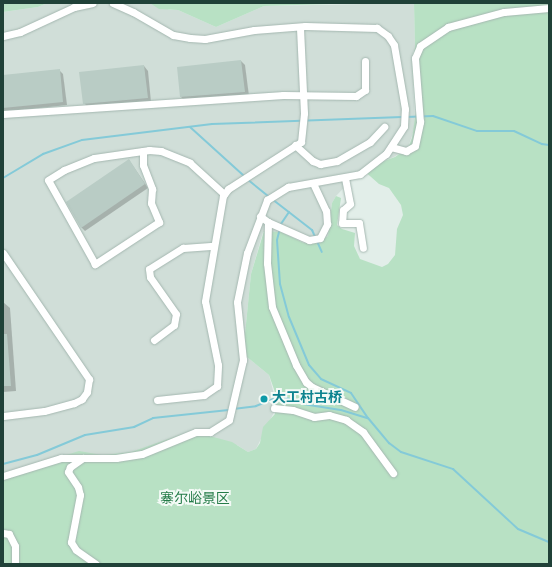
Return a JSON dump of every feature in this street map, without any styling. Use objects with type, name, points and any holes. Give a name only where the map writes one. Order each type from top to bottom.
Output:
[{"type":"street","points":[[3,36],[20,32],[74,7],[93,3]]},
{"type":"street","points":[[3,476],[61,458],[116,458],[152,452],[196,432],[210,432],[229,420],[243,360],[237,302],[247,253],[260,216],[270,198],[288,187],[344,178],[360,174],[371,168],[391,147],[399,136],[404,122],[405,111],[394,45],[388,36],[378,28],[300,27],[254,30],[205,38],[190,38],[173,35],[133,12],[113,3]]},
{"type":"street","points":[[391,147],[406,151],[415,146],[420,122],[415,58],[420,46],[448,28],[504,12],[549,8]]},
{"type":"street","points":[[157,400],[204,395],[217,386],[218,365],[205,301],[224,194],[240,181],[301,142],[304,112],[300,27]]},
{"type":"street","points":[[3,114],[303,96],[362,94],[365,85],[365,61]]},
{"type":"street","points":[[295,145],[313,162],[320,164],[337,161],[370,142],[384,127]]},
{"type":"street","points":[[143,151],[143,165],[152,189],[151,203],[159,222],[95,264],[48,180],[64,170],[94,158],[143,151],[161,151],[190,163],[224,194]]},
{"type":"street","points":[[344,178],[350,204],[342,210],[342,222],[359,223],[363,248]]},
{"type":"street","points":[[260,216],[280,228],[315,240],[325,231],[327,218],[313,183]]},
{"type":"street","points":[[268,222],[268,291],[276,318],[296,365],[306,382],[312,387],[356,407]]},
{"type":"street","points":[[154,340],[174,325],[176,314],[150,277],[149,269],[183,248],[214,246]]},
{"type":"street","points":[[3,253],[89,379],[87,392],[82,399],[44,412],[3,416]]},
{"type":"street","points":[[274,408],[293,410],[314,417],[329,415],[346,420],[363,432],[393,473]]},
{"type":"street","points":[[83,458],[70,467],[68,472],[78,487],[80,495],[71,542],[76,550],[96,564]]},
{"type":"street","points":[[3,533],[9,534],[15,546],[15,564]]},
{"type":"shaded area","points":[[47,3],[150,3],[170,10],[178,10],[216,27],[264,6],[414,3],[415,46],[412,57],[415,126],[408,148],[394,157],[362,169],[336,196],[332,203],[328,236],[320,241],[304,243],[281,232],[263,232],[251,274],[244,344],[247,357],[269,375],[277,406],[256,449],[248,452],[237,445],[161,444],[131,452],[102,455],[3,475],[3,12],[38,7]]},
{"type":"green space","points":[[3,3],[47,3],[38,7],[3,12]]},
{"type":"green space","points":[[150,3],[362,3],[264,6],[216,27],[178,10],[159,9]]},
{"type":"green space","name":"寨尔峪景区","points":[[414,3],[549,3],[549,564],[3,564],[3,475],[79,451],[102,455],[131,452],[191,431],[232,442],[248,452],[256,449],[260,443],[263,427],[275,414],[276,395],[269,375],[247,357],[244,344],[251,274],[264,231],[281,232],[304,243],[320,241],[328,236],[332,203],[336,196],[341,198],[337,225],[342,229],[355,233],[354,246],[360,259],[382,267],[388,264],[395,255],[397,229],[403,215],[401,205],[389,188],[379,184],[362,169],[395,157],[408,148],[412,138],[416,111],[412,65],[415,46]]},
{"type":"building","points":[[241,60],[245,92],[180,97],[177,67]]},
{"type":"building","points":[[144,65],[148,98],[83,104],[79,72]]},
{"type":"building","points":[[60,69],[63,102],[3,108],[3,75]]},
{"type":"building","points":[[129,159],[145,184],[81,228],[66,202]]},
{"type":"building","points":[[3,334],[7,334],[11,386],[3,386]]},
{"type":"waterway","points":[[406,117],[433,116],[477,131],[514,131],[542,144],[549,145]]},
{"type":"waterway","points":[[3,178],[43,154],[82,140],[212,124],[402,117]]},
{"type":"waterway","points":[[190,127],[244,176]]},
{"type":"waterway","points":[[247,179],[268,196]]},
{"type":"waterway","points":[[272,199],[312,230],[322,252]]},
{"type":"waterway","points":[[289,212],[281,224],[277,240],[280,284],[289,317],[309,365],[321,379],[351,393],[368,418]]},
{"type":"waterway","points":[[233,409],[256,406],[281,396],[303,404],[341,410],[368,418],[389,443],[401,452],[453,469],[518,529],[549,542]]},
{"type":"waterway","points":[[3,464],[37,455],[85,435],[134,427],[153,418],[229,410]]},
{"type":"place","name":"大工村古桥","points":[[264,399]]}]
